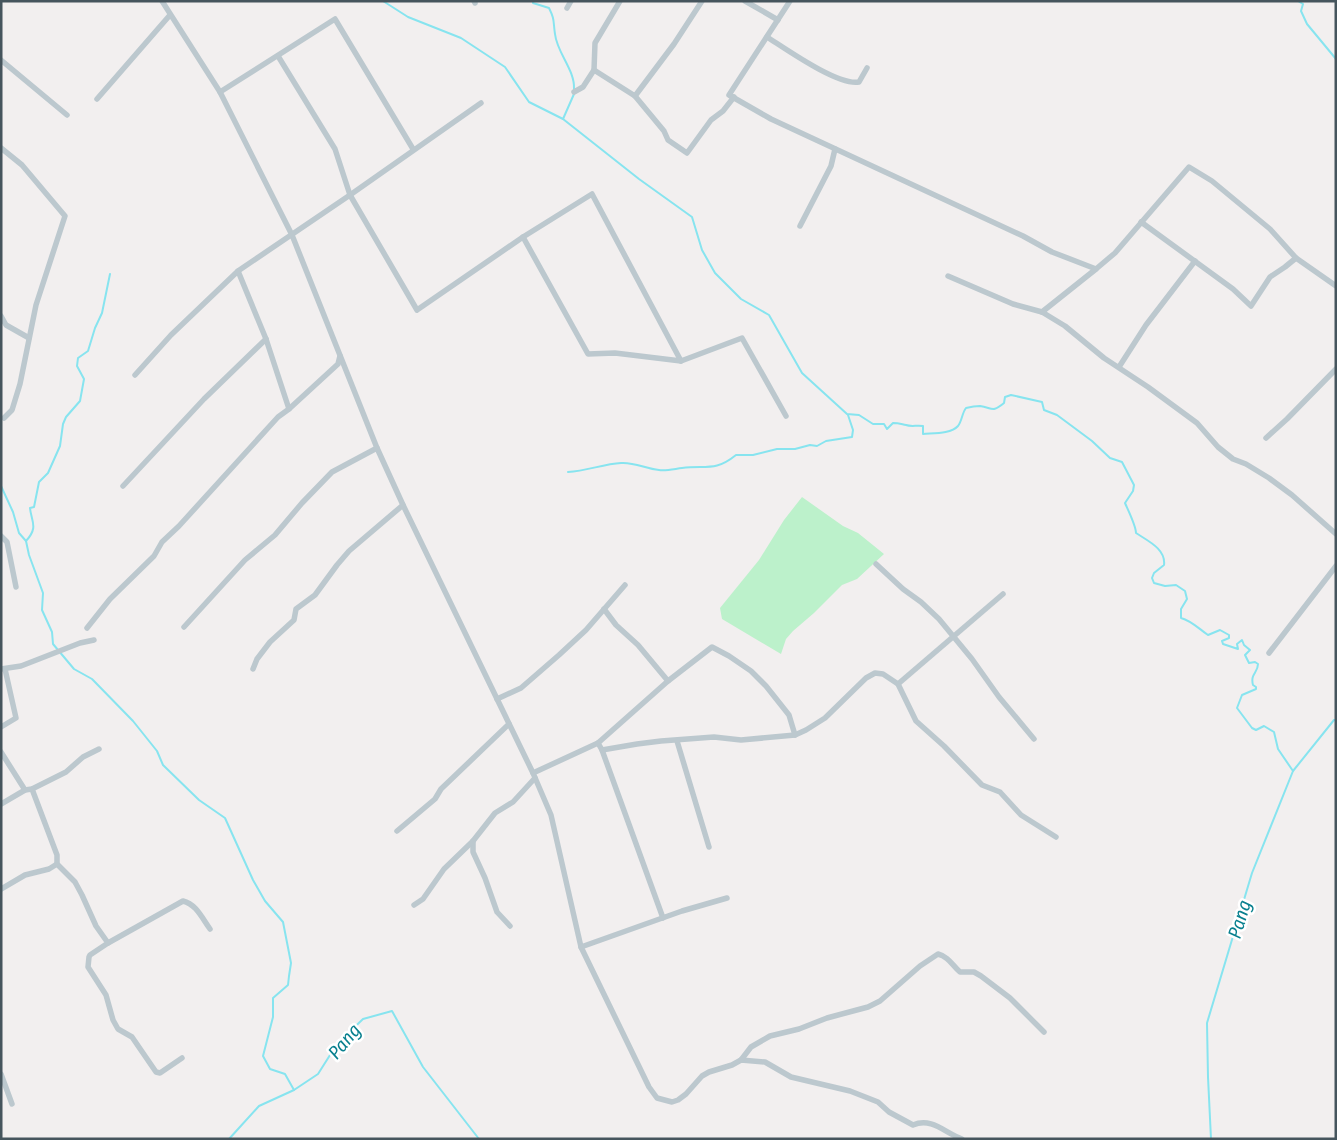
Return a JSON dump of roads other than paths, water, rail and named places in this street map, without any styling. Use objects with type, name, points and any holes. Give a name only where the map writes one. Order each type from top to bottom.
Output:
[{"type":"street","points":[[162,1],[220,92],[292,234],[340,356],[403,505],[534,775],[551,816],[581,947],[649,1087],[657,1098],[672,1102],[686,1094],[702,1076],[741,1060],[765,1062],[791,1077],[850,1091],[878,1102],[889,1112],[913,1125],[920,1122],[930,1123],[962,1139]]},
{"type":"street","points":[[567,8],[571,1]]},
{"type":"street","points":[[574,92],[582,87],[594,70],[594,43],[620,1]]},
{"type":"street","points":[[635,96],[669,51],[702,1]]},
{"type":"street","points":[[745,1],[778,20]]},
{"type":"street","points":[[790,1],[729,95],[771,119],[1023,236],[1052,252],[1096,269]]},
{"type":"street","points":[[97,99],[170,15]]},
{"type":"street","points":[[220,92],[335,19],[413,149]]},
{"type":"street","points":[[767,37],[823,71],[854,83],[859,82],[867,68]]},
{"type":"street","points":[[278,56],[335,149],[350,195],[417,310],[523,237],[592,194],[681,361]]},
{"type":"street","points":[[1,60],[67,115]]},
{"type":"street","points":[[594,70],[635,96],[664,131],[668,140],[687,153],[711,120],[723,111],[734,98]]},
{"type":"street","points":[[135,374],[171,335],[238,271],[481,103]]},
{"type":"street","points":[[1,148],[22,165],[65,216],[36,305],[20,384],[12,410],[4,418]]},
{"type":"street","points":[[800,226],[831,166],[835,149]]},
{"type":"street","points":[[1042,312],[1115,253],[1189,168],[1212,180],[1270,229],[1296,258],[1336,286]]},
{"type":"street","points":[[1141,222],[1233,289],[1251,306],[1270,277],[1296,258]]},
{"type":"street","points":[[523,237],[588,354],[615,352],[681,361],[742,338],[786,416]]},
{"type":"street","points":[[1119,367],[1146,325],[1195,261]]},
{"type":"street","points":[[238,271],[266,339],[289,409]]},
{"type":"street","points":[[948,276],[1013,304],[1042,312],[1064,326],[1104,358],[1197,423],[1218,448],[1292,494],[1336,534]]},
{"type":"street","points":[[1,316],[6,325],[28,338]]},
{"type":"street","points":[[123,486],[198,406],[266,339]]},
{"type":"street","points":[[87,628],[110,599],[154,556],[162,542],[179,526],[278,417],[338,364],[340,356]]},
{"type":"street","points":[[1266,438],[1336,369]]},
{"type":"street","points":[[184,627],[245,560],[275,535],[332,472],[378,448]]},
{"type":"street","points":[[253,668],[257,658],[265,648],[294,620],[296,610],[315,595],[349,551],[403,505]]},
{"type":"street","points":[[1,536],[7,542],[16,587]]},
{"type":"street","points":[[876,564],[939,619],[952,637],[972,658],[999,697],[1034,739]]},
{"type":"street","points":[[1269,653],[1336,566]]},
{"type":"street","points":[[497,699],[521,688],[586,630],[625,585]]},
{"type":"street","points":[[898,684],[1003,594]]},
{"type":"street","points":[[604,609],[616,625],[638,645],[668,681]]},
{"type":"street","points":[[1,727],[16,718],[3,669],[21,666],[80,643],[94,640]]},
{"type":"street","points":[[414,906],[423,899],[444,869],[473,841],[495,813],[513,802],[534,775],[598,743],[668,681],[712,648],[729,656],[766,686],[789,715],[795,735]]},
{"type":"street","points":[[602,750],[637,744],[714,737],[741,740],[795,735],[825,718],[866,678],[875,673],[884,674],[898,684],[916,721],[944,746],[982,785],[1000,792],[1021,815],[1056,837]]},
{"type":"street","points":[[397,831],[435,800],[441,789],[510,724]]},
{"type":"street","points":[[677,741],[709,847]]},
{"type":"street","points":[[598,743],[663,918]]},
{"type":"street","points":[[1,804],[25,790],[66,772],[83,757],[98,749]]},
{"type":"street","points":[[1,752],[25,790]]},
{"type":"street","points":[[32,788],[57,855],[57,864],[75,882],[96,926],[108,943]]},
{"type":"street","points":[[473,841],[473,852],[497,912],[510,926]]},
{"type":"street","points":[[1,888],[26,874],[49,869],[57,864]]},
{"type":"street","points":[[581,947],[727,898]]},
{"type":"street","points":[[182,1058],[160,1073],[156,1072],[132,1037],[118,1029],[113,1020],[106,995],[88,967],[90,955],[183,901],[195,907],[210,929]]},
{"type":"street","points":[[741,1060],[751,1047],[770,1036],[799,1029],[827,1018],[868,1007],[880,1001],[920,966],[938,954],[949,960],[960,972],[974,972],[981,976],[1010,998],[1044,1032]]},
{"type":"street","points":[[1,1074],[12,1104]]},
{"type":"waterway","points":[[383,1],[408,17],[461,38],[505,67],[529,102],[563,119],[639,179],[692,217],[702,250],[715,273],[741,299],[769,315],[802,373],[847,414],[859,415],[873,424],[884,424],[887,429],[895,423],[923,426],[923,434],[942,433],[955,429],[958,426],[966,408],[980,406],[995,409],[1004,403],[1005,397],[1011,395],[1042,402],[1044,410],[1057,415],[1092,441],[1110,458],[1122,462],[1134,485],[1133,491],[1125,503],[1136,533],[1151,542],[1164,559],[1164,565],[1154,573],[1152,578],[1154,583],[1165,586],[1176,585],[1185,591],[1187,599],[1181,609],[1181,618],[1192,623],[1208,635],[1220,630],[1229,635],[1229,638],[1222,641],[1223,644],[1238,649],[1237,644],[1242,640],[1244,645],[1250,650],[1245,655],[1249,663],[1255,662],[1258,664],[1252,681],[1256,689],[1242,695],[1237,708],[1252,728],[1256,730],[1264,726],[1274,732],[1278,749],[1293,771]]},
{"type":"waterway","points":[[533,1],[533,3],[549,8],[551,12],[556,41],[572,75],[574,89]]},
{"type":"waterway","points":[[1298,1],[1303,4],[1301,11],[1307,24],[1336,59]]},
{"type":"waterway","points":[[563,119],[574,94]]},
{"type":"waterway","points":[[26,541],[33,528],[30,508],[34,507],[39,482],[48,473],[60,446],[63,424],[66,417],[80,401],[84,379],[77,366],[78,358],[88,351],[102,313],[110,274]]},
{"type":"waterway","points":[[568,472],[621,463],[662,470],[710,467],[722,464],[736,455],[753,455],[777,449],[795,449],[810,445],[817,446],[826,441],[852,437],[853,430],[848,415]]},
{"type":"waterway","points":[[1,486],[13,512],[19,533],[26,541],[43,593],[42,610],[52,632],[53,644],[74,669],[92,679],[133,721],[157,751],[163,765],[199,800],[225,818],[253,880],[265,901],[283,922],[291,963],[288,985],[273,998],[273,1017],[263,1056],[270,1069],[285,1074],[294,1090]]},
{"type":"waterway","name":"Pang","points":[[1211,1139],[1207,1023],[1252,873],[1293,771],[1334,720],[1336,720]]},
{"type":"waterway","name":"Pang","points":[[229,1139],[259,1106],[294,1090],[318,1074],[337,1044],[363,1019],[392,1011],[423,1067],[479,1139]]}]
